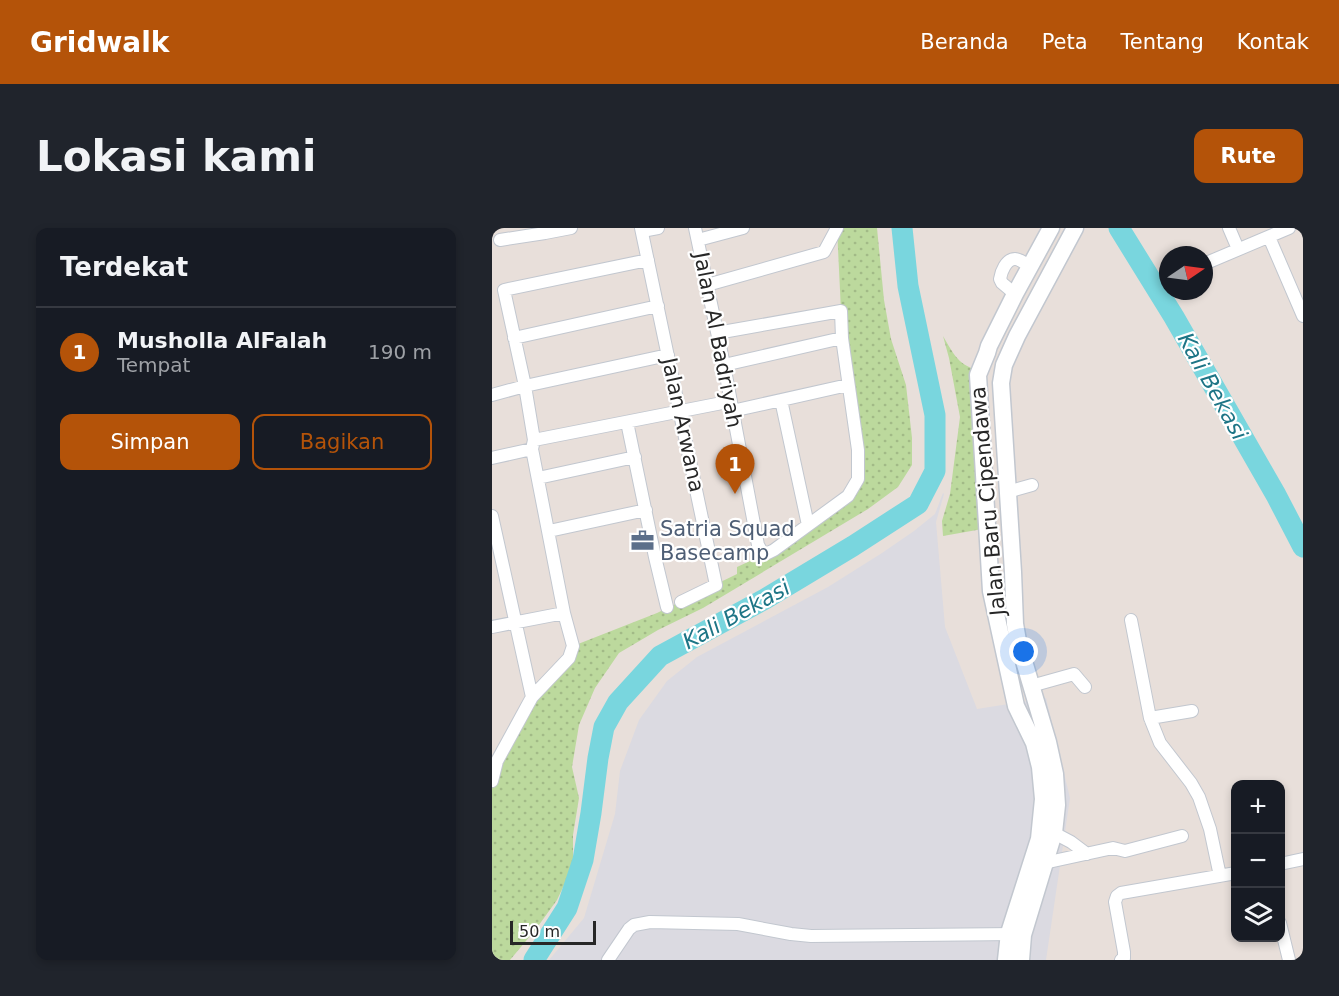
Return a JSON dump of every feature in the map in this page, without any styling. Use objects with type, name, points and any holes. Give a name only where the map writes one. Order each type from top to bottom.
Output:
[{"type":"main road","name":"Jalan Baru Cipendawa","points":[[1022,960],[1016,934],[1040,839],[1042,799],[1040,767],[1035,743],[1016,706],[991,591],[978,375],[989,346],[1051,228]]},
{"type":"main road","name":"Jalan Baru Cipendawa","points":[[1006,960],[1054,833],[1057,805],[1048,742],[1015,624],[1001,383],[1004,364],[1017,336],[1075,228]]},
{"type":"main road","points":[[988,528],[1010,525]]},
{"type":"street","points":[[500,240],[571,228]]},
{"type":"street","points":[[642,230],[658,228]]},
{"type":"street","points":[[696,234],[743,228]]},
{"type":"street","points":[[707,285],[824,252],[837,228]]},
{"type":"street","points":[[1229,228],[1238,249]]},
{"type":"street","points":[[1213,260],[1289,228]]},
{"type":"street","name":"Jalan Arwana","points":[[642,230],[716,585],[681,602]]},
{"type":"street","name":"Jalan Al Badriyah","points":[[696,234],[762,552],[768,553],[774,550],[808,525]]},
{"type":"street","points":[[1269,237],[1303,316]]},
{"type":"street","points":[[492,780],[494,757],[532,697],[569,658],[573,646],[564,613],[537,478],[525,386],[504,290],[648,260]]},
{"type":"street","points":[[514,338],[658,306]]},
{"type":"street","points":[[728,332],[841,311],[842,338],[858,450],[858,478],[848,496],[808,525],[781,400]]},
{"type":"street","points":[[724,365],[842,338]]},
{"type":"street","points":[[492,395],[668,355]]},
{"type":"street","points":[[492,458],[533,445],[627,422],[722,404],[731,406],[781,400],[848,385]]},
{"type":"street","points":[[627,422],[667,607]]},
{"type":"street","points":[[537,478],[635,457]]},
{"type":"street","points":[[1007,492],[1032,484]]},
{"type":"street","points":[[549,531],[646,510]]},
{"type":"street","points":[[492,516],[532,697]]},
{"type":"street","points":[[492,627],[564,613]]},
{"type":"street","points":[[1131,620],[1150,718],[1160,743],[1199,797],[1210,830],[1220,876]]},
{"type":"street","points":[[1031,686],[1074,674],[1085,687]]},
{"type":"street","points":[[1150,718],[1192,711]]},
{"type":"street","points":[[1054,833],[1087,854]]},
{"type":"street","points":[[1044,863],[1113,848],[1125,851],[1182,836]]},
{"type":"street","points":[[1285,863],[1303,859]]},
{"type":"street","points":[[1121,960],[1124,958],[1124,952],[1115,902],[1117,896],[1121,893],[1231,874]]},
{"type":"street","points":[[608,960],[629,929],[634,925],[650,922],[738,924],[811,936],[1016,934]]},
{"type":"street","points":[[1285,942],[1289,960]]},
{"type":"shaded area","points":[[943,493],[936,522],[945,627],[977,709],[1046,698],[1070,798],[1046,960],[549,960],[584,918],[615,814],[620,771],[639,720],[667,681],[697,657],[828,587],[882,553],[935,514]]},
{"type":"green space","points":[[837,228],[877,228],[884,300],[891,339],[906,385],[912,438],[912,465],[898,487],[868,509],[703,608],[658,630],[619,653],[595,688],[579,725],[572,767],[579,798],[573,835],[573,866],[557,900],[510,960],[492,960],[492,778],[497,761],[573,646],[657,613],[737,574],[737,567],[774,550],[808,525],[858,479],[841,311]]},
{"type":"green space","points":[[943,336],[962,362],[980,370],[988,528],[943,536],[942,521],[950,494],[960,417]]},
{"type":"waterway","name":"Kali Bekasi","points":[[534,960],[567,908],[583,860],[604,727],[618,702],[660,656],[765,599],[918,504],[935,471],[935,415],[908,286],[902,228]]},
{"type":"waterway","name":"Kali Bekasi","points":[[1119,228],[1174,317],[1276,495],[1303,547]]},
{"type":"place","name":"Musholla AlFalah","points":[[735,494]]},
{"type":"place","name":"Satria Squad Basecamp","points":[[642,541]]}]
